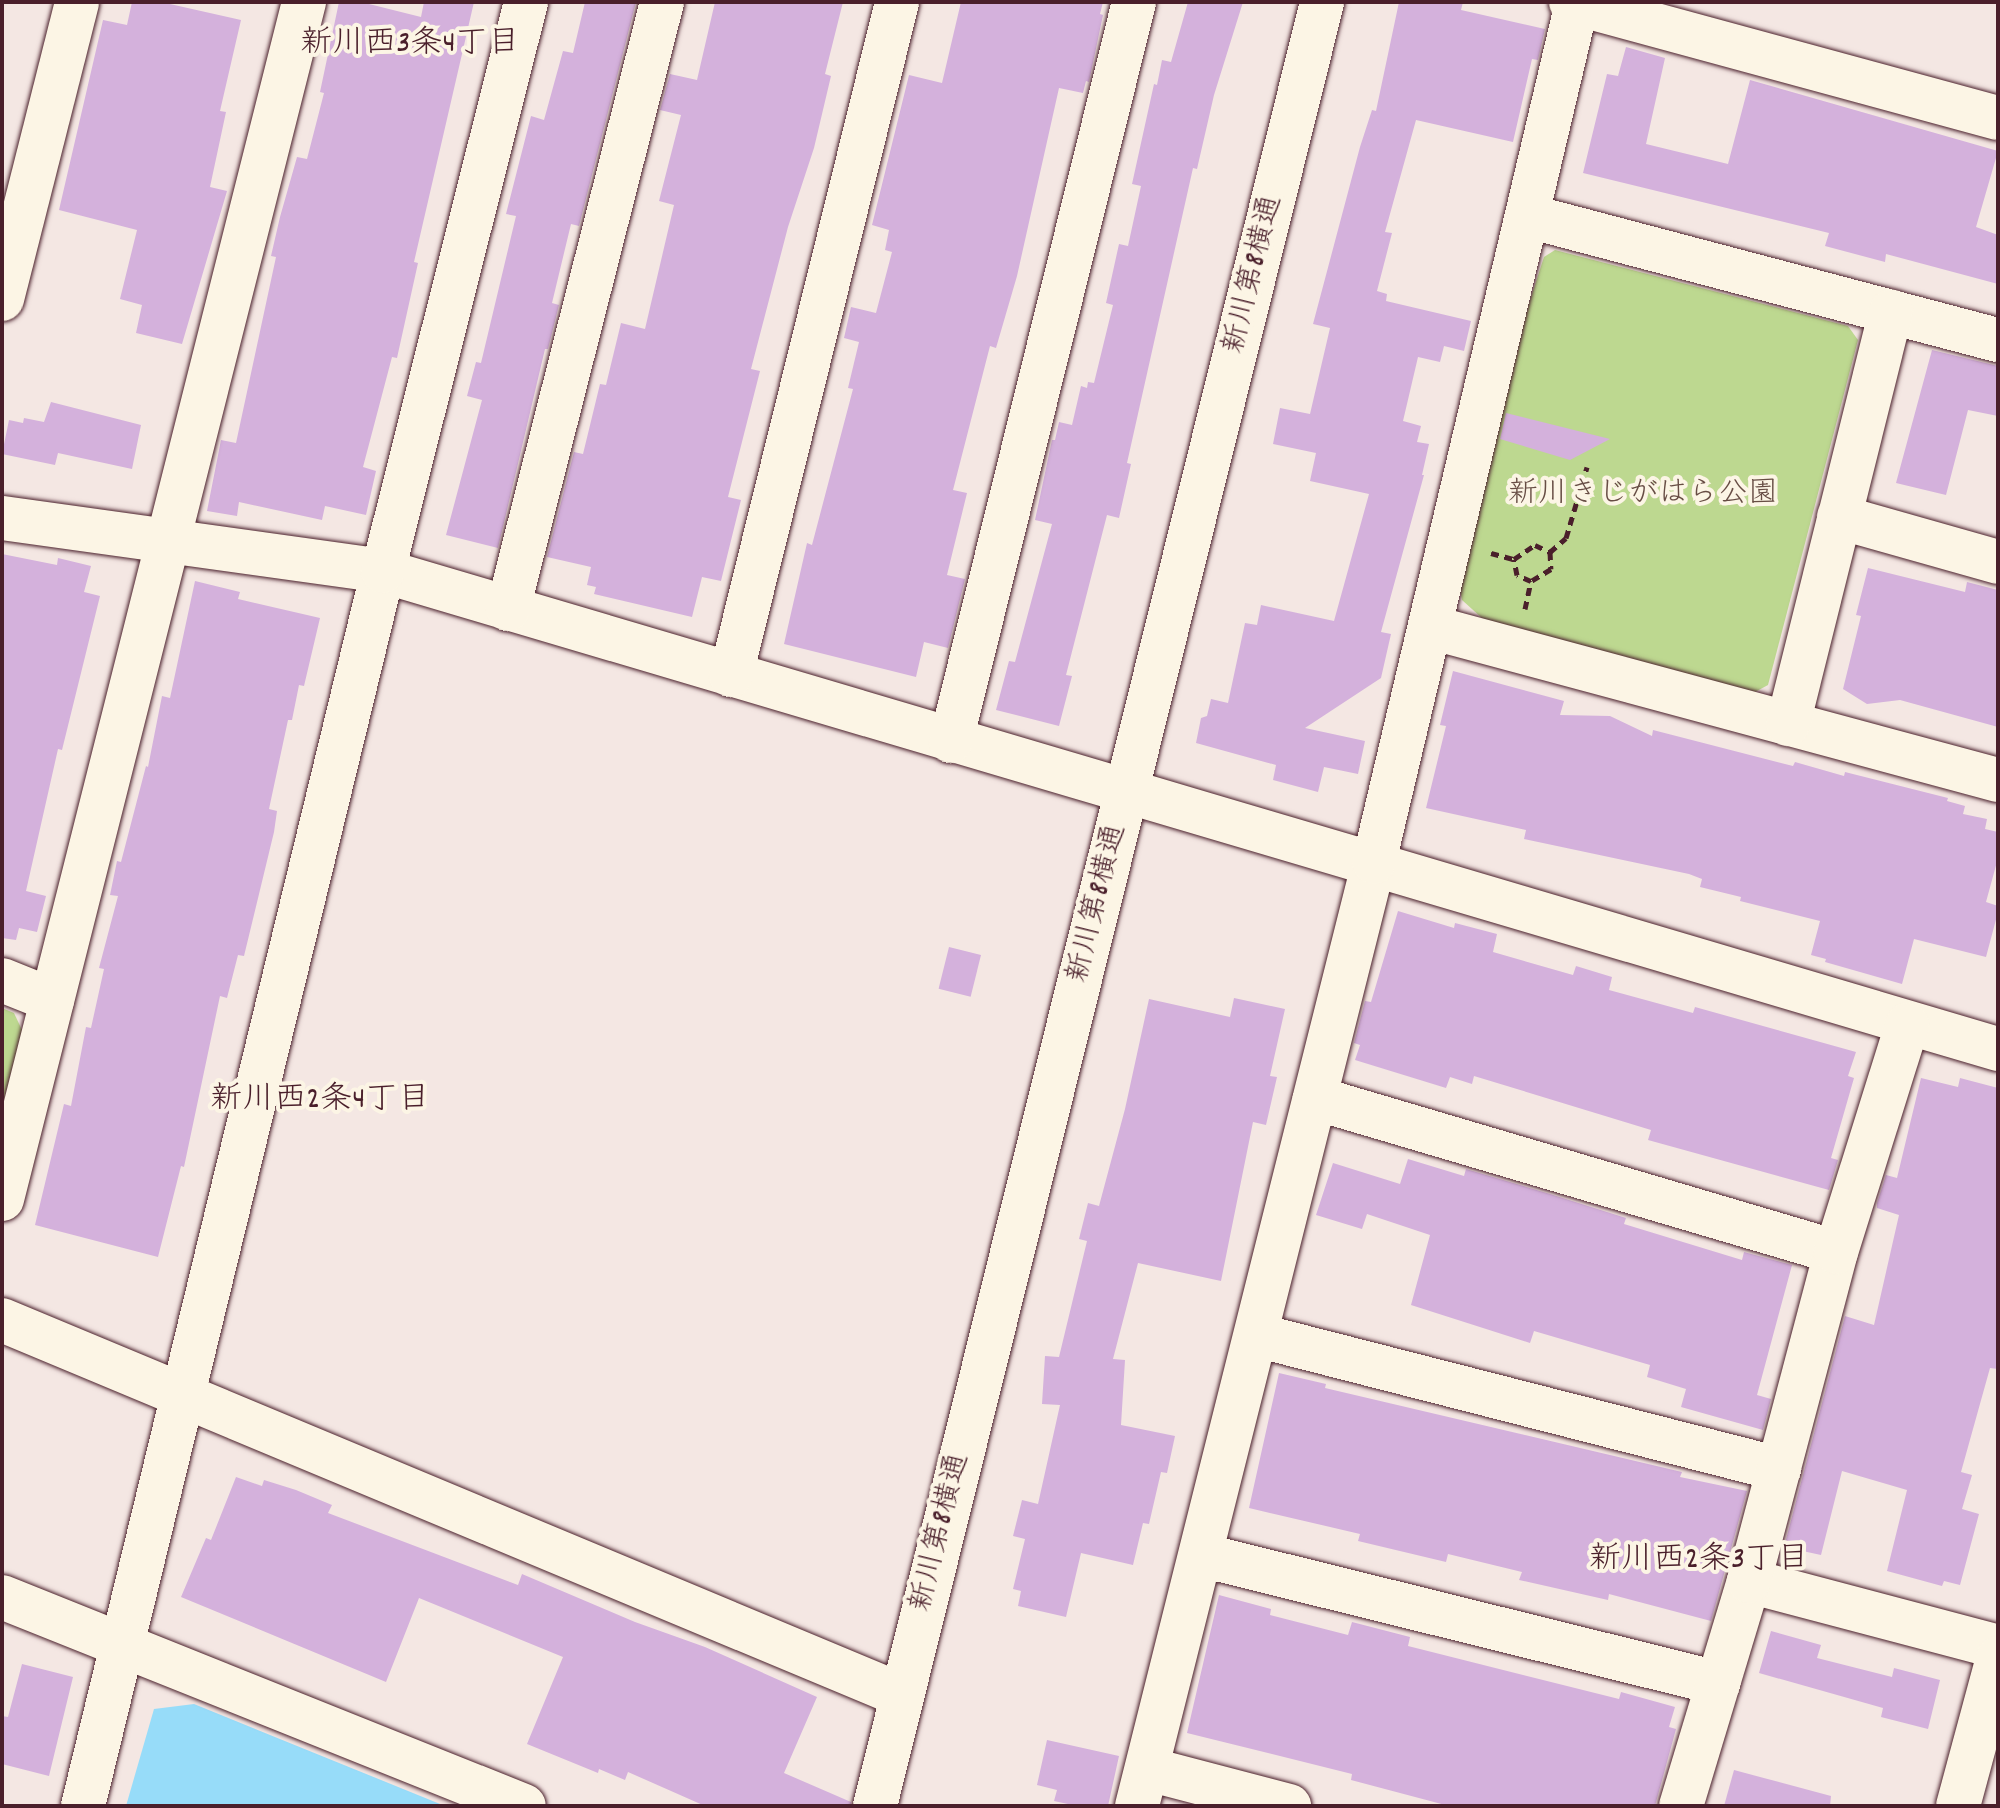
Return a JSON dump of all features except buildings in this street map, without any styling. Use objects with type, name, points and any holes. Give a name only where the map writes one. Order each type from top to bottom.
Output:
[{"type":"street","points":[[2,299],[77,2]]},
{"type":"street","points":[[2,1199],[165,542],[304,2]]},
{"type":"street","points":[[83,1806],[383,571],[526,2]]},
{"type":"street","points":[[508,609],[662,2]]},
{"type":"street","points":[[731,675],[897,2]]},
{"type":"street","points":[[951,741],[1134,2]]},
{"type":"street","name":"新川第8横通","points":[[875,1806],[1322,2]]},
{"type":"street","points":[[1289,1806],[1142,1787],[1374,862],[1528,216],[1574,3],[1998,118]]},
{"type":"street","points":[[1528,216],[1998,340]]},
{"type":"street","points":[[1788,724],[1891,312]]},
{"type":"street","points":[[1839,517],[1998,562]]},
{"type":"street","points":[[2,518],[383,571],[1127,793],[1374,862],[1907,1025],[1998,1049]]},
{"type":"street","points":[[1430,627],[1998,780]]},
{"type":"street","points":[[2,980],[52,1000]]},
{"type":"street","points":[[1681,1806],[1749,1581],[1836,1252],[1907,1025]]},
{"type":"street","points":[[1315,1098],[1836,1252]]},
{"type":"street","points":[[2,1320],[901,1695]]},
{"type":"street","points":[[1256,1335],[1779,1469]]},
{"type":"street","points":[[1201,1555],[1718,1683]]},
{"type":"street","points":[[1749,1581],[1998,1647]]},
{"type":"street","points":[[2,1597],[524,1806]]},
{"type":"street","points":[[1958,1806],[1998,1658]]},
{"type":"path","points":[[1550,552],[1566,538],[1587,467]]},
{"type":"path","points":[[1535,545],[1550,552],[1551,569],[1531,581],[1517,575],[1514,559],[1535,545]]},
{"type":"green space","name":"新川きじがはら公園","points":[[1555,250],[1848,326],[1858,340],[1768,685],[1755,692],[1515,648],[1462,600],[1451,543],[1544,257]]},
{"type":"green space","points":[[2,1008],[14,1013],[22,1030],[2,1108]]},
{"type":"water","points":[[194,1704],[445,1806],[126,1806],[154,1709]]},
{"type":"district","name":"新川西3条4丁目","points":[[410,45]]},
{"type":"district","name":"新川西2条4丁目","points":[[320,1101]]},
{"type":"district","name":"新川西2条3丁目","points":[[1699,1561]]}]
